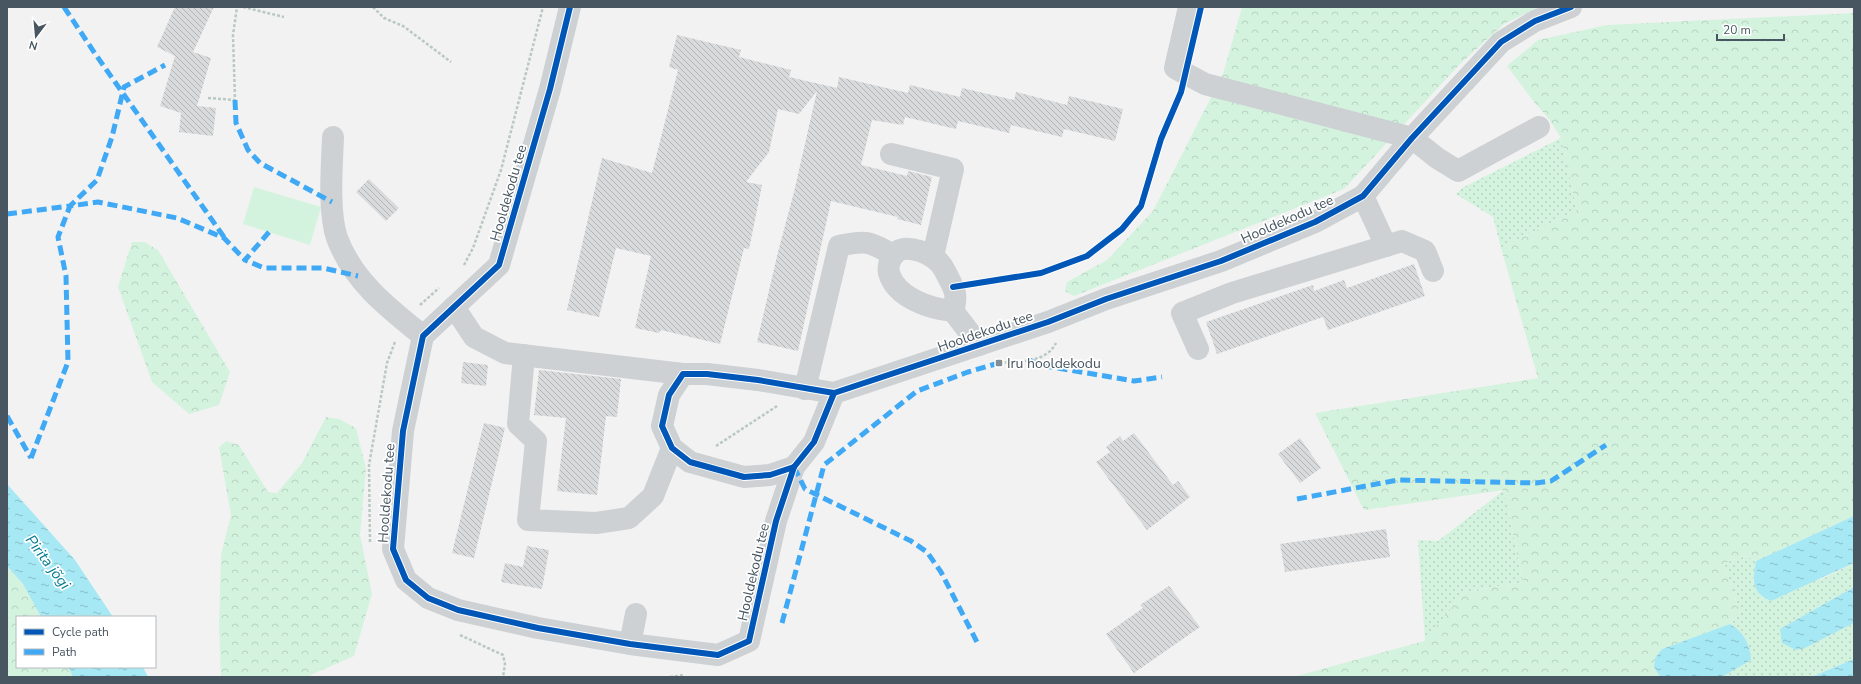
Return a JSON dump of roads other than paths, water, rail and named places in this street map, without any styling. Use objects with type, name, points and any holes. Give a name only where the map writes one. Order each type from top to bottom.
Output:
[{"type":"street","name":"Hooldekodu tee","points":[[570,7],[550,89],[499,265],[423,336],[403,431],[393,550],[406,580],[428,598],[458,610],[538,628],[630,644],[718,655],[749,641],[776,521],[794,466],[814,442],[834,393],[1048,322],[1106,299],[1221,261],[1315,222],[1363,196],[1412,138],[1500,42],[1535,20],[1571,7]]},
{"type":"street","points":[[1189,7],[1174,68],[1205,84],[1412,138],[1437,158],[1458,171],[1539,127]]},
{"type":"street","points":[[333,137],[332,202],[337,238],[358,276],[383,304],[423,336]]},
{"type":"street","points":[[891,154],[953,169],[933,256]]},
{"type":"street","points":[[1363,196],[1386,246]]},
{"type":"street","points":[[805,389],[839,246],[860,241],[877,245],[893,255]]},
{"type":"street","points":[[1198,349],[1182,313],[1232,293],[1402,241],[1425,251],[1433,271]]},
{"type":"street","points":[[953,311],[957,300],[953,287],[944,268],[933,256],[912,249],[904,248],[897,250],[888,264],[889,273],[898,287],[914,301],[937,310],[953,311],[979,345]]},
{"type":"street","points":[[1221,261],[1232,293]]},
{"type":"street","points":[[454,307],[474,336],[505,353],[683,374],[707,374],[750,379],[834,393]]},
{"type":"street","points":[[524,355],[518,424],[536,441],[528,520],[596,523],[629,518],[653,496],[672,448]]},
{"type":"street","points":[[683,374],[669,395],[662,426],[672,448],[690,462],[744,477],[770,475],[794,466]]},
{"type":"street","points":[[630,644],[636,614]]},
{"type":"water","name":"Pirita jõgi","points":[[7,484],[75,560],[112,616],[40,616],[23,584],[7,566]]},
{"type":"water","points":[[1854,516],[1854,563],[1771,601],[1759,593],[1754,584],[1756,561]]},
{"type":"water","points":[[1854,587],[1854,623],[1805,648],[1796,650],[1782,643],[1780,629]]},
{"type":"water","points":[[1730,624],[1743,635],[1748,644],[1751,660],[1722,677],[1660,677],[1654,667],[1655,658],[1662,649]]},
{"type":"water","points":[[1854,659],[1854,677],[1810,677],[1816,675]]},
{"type":"water","points":[[68,668],[144,668],[148,677],[73,677]]},
{"type":"place","name":"Iru hooldekodu","points":[[999,363]]}]
